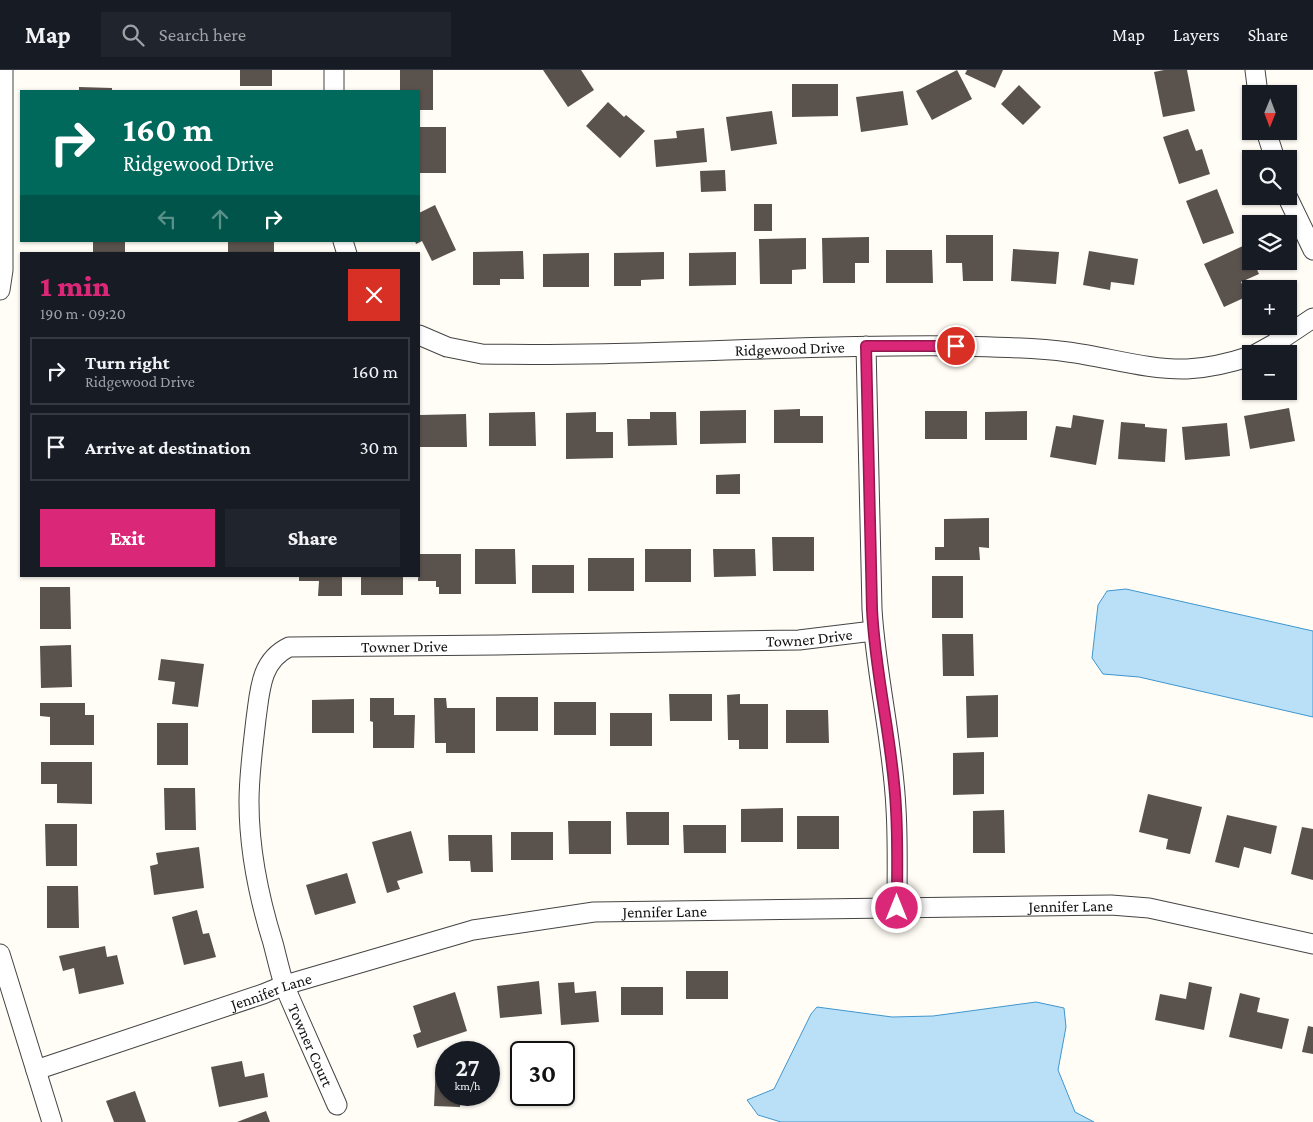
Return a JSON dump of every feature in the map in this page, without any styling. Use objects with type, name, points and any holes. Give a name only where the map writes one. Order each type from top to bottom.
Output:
[{"type":"street","points":[[0,290],[3,270],[3,70]]},
{"type":"street","points":[[334,70],[334,90]]},
{"type":"street","points":[[1255,70],[1257,85]]},
{"type":"street","points":[[1291,205],[1313,250]]},
{"type":"street","points":[[1272,345],[1313,318]]},
{"type":"street","name":"Ridgewood Drive","points":[[420,335],[447,347],[482,354],[866,346],[1041,349],[1070,352],[1152,367],[1186,369],[1216,366],[1242,359]]},
{"type":"street","points":[[866,346],[873,632],[889,735],[896,808],[897,908]]},
{"type":"street","name":"Towner Drive","points":[[285,985],[266,920],[254,861],[249,802],[254,736],[260,692],[265,670],[271,659],[280,651],[289,647],[497,646],[799,640],[873,632]]},
{"type":"street","name":"Jennifer Lane","points":[[36,1070],[285,985],[473,930],[594,912],[1091,905],[1149,908],[1313,944]]},
{"type":"street","points":[[0,954],[52,1122]]},
{"type":"street","name":"Towner Court","points":[[285,985],[337,1105]]},
{"type":"water","points":[[1126,589],[1313,631],[1313,717],[1139,677],[1103,674],[1092,658],[1098,605],[1107,591]]},
{"type":"water","points":[[1036,1002],[1064,1008],[1066,1027],[1058,1070],[1075,1112],[1094,1122],[781,1122],[758,1115],[747,1100],[774,1089],[811,1014],[817,1007],[892,1017],[933,1016]]},
{"type":"building","points":[[240,70],[272,70],[272,86],[240,86]]},
{"type":"building","points":[[400,70],[433,70],[433,110],[420,110],[420,90],[400,90]]},
{"type":"building","points":[[543,70],[581,70],[594,90],[568,107]]},
{"type":"building","points":[[957,70],[972,99],[932,120],[916,91]]},
{"type":"building","points":[[967,70],[1003,70],[995,88],[965,74]]},
{"type":"building","points":[[1187,70],[1195,111],[1163,117],[1154,72]]},
{"type":"building","points":[[792,84],[838,84],[838,116],[792,117]]},
{"type":"building","points":[[1019,85],[1041,107],[1023,125],[1001,104]]},
{"type":"building","points":[[79,87],[112,88],[112,90],[79,90]]},
{"type":"building","points":[[903,91],[908,125],[861,132],[856,97]]},
{"type":"building","points":[[608,102],[624,117],[626,115],[645,131],[620,158],[586,126]]},
{"type":"building","points":[[772,111],[777,144],[731,151],[726,117]]},
{"type":"building","points":[[420,127],[446,127],[446,173],[420,173]]},
{"type":"building","points":[[704,128],[707,162],[656,167],[654,140],[677,138],[676,131]]},
{"type":"building","points":[[1188,129],[1196,151],[1202,149],[1210,174],[1179,184],[1163,137]]},
{"type":"building","points":[[725,170],[726,191],[701,192],[700,171]]},
{"type":"building","points":[[1217,189],[1234,233],[1203,244],[1186,201]]},
{"type":"building","points":[[754,204],[772,204],[772,231],[754,231]]},
{"type":"building","points":[[435,205],[456,250],[432,261],[422,241],[420,242],[420,212]]},
{"type":"building","points":[[946,235],[993,235],[993,281],[963,281],[962,263],[946,263]]},
{"type":"building","points":[[869,237],[869,263],[855,263],[855,283],[823,283],[822,238]]},
{"type":"building","points":[[806,238],[806,269],[792,270],[792,284],[760,284],[759,239]]},
{"type":"building","points":[[93,242],[125,242],[125,252],[93,252]]},
{"type":"building","points":[[228,242],[274,242],[274,252],[228,252]]},
{"type":"building","points":[[1242,246],[1242,270],[1257,270],[1259,274],[1242,280],[1242,299],[1224,307],[1204,264]]},
{"type":"building","points":[[1013,249],[1059,252],[1056,284],[1011,281]]},
{"type":"building","points":[[886,250],[932,250],[933,283],[886,283]]},
{"type":"building","points":[[523,251],[524,279],[500,279],[500,285],[473,285],[473,252]]},
{"type":"building","points":[[1089,251],[1138,259],[1134,285],[1111,282],[1110,290],[1083,285]]},
{"type":"building","points":[[664,252],[664,279],[641,280],[641,286],[614,286],[614,253]]},
{"type":"building","points":[[736,252],[736,285],[689,286],[689,253]]},
{"type":"building","points":[[589,253],[589,287],[543,287],[543,254]]},
{"type":"building","points":[[1289,408],[1295,441],[1250,449],[1244,416]]},
{"type":"building","points":[[800,409],[800,416],[823,416],[823,443],[774,443],[774,410]]},
{"type":"building","points":[[746,410],[746,443],[700,444],[700,411]]},
{"type":"building","points":[[925,411],[967,411],[967,439],[925,439]]},
{"type":"building","points":[[1027,411],[1027,440],[985,440],[985,412]]},
{"type":"building","points":[[535,412],[536,446],[489,446],[489,413]]},
{"type":"building","points":[[596,412],[596,432],[613,432],[613,458],[566,459],[566,413]]},
{"type":"building","points":[[650,412],[676,412],[677,445],[628,446],[627,419],[650,419]]},
{"type":"building","points":[[466,414],[467,447],[420,447],[420,415]]},
{"type":"building","points":[[1073,415],[1104,420],[1096,465],[1050,457],[1056,426],[1071,428]]},
{"type":"building","points":[[1121,422],[1145,424],[1145,427],[1167,429],[1165,462],[1118,459]]},
{"type":"building","points":[[1227,423],[1230,456],[1185,460],[1182,427]]},
{"type":"building","points":[[740,474],[740,494],[716,494],[716,475]]},
{"type":"building","points":[[989,518],[989,548],[979,547],[980,560],[935,560],[935,547],[944,547],[944,519]]},
{"type":"building","points":[[772,537],[814,537],[814,571],[773,571]]},
{"type":"building","points":[[475,549],[515,549],[516,584],[475,584]]},
{"type":"building","points":[[645,549],[691,549],[691,582],[645,582]]},
{"type":"building","points":[[713,549],[755,549],[756,576],[714,577]]},
{"type":"building","points":[[420,554],[461,554],[461,594],[439,594],[439,587],[436,587],[436,581],[418,581],[418,577],[420,577]]},
{"type":"building","points":[[588,558],[634,558],[634,591],[588,591]]},
{"type":"building","points":[[532,565],[574,565],[574,593],[532,593]]},
{"type":"building","points":[[932,576],[963,576],[963,618],[932,618]]},
{"type":"building","points":[[299,577],[342,577],[342,596],[318,596],[319,581],[299,581]]},
{"type":"building","points":[[361,577],[403,577],[403,595],[361,595]]},
{"type":"building","points":[[40,587],[70,587],[71,629],[40,629]]},
{"type":"building","points":[[942,634],[973,634],[974,676],[943,676]]},
{"type":"building","points":[[71,645],[72,687],[41,688],[40,646]]},
{"type":"building","points":[[161,659],[204,664],[198,707],[172,704],[175,682],[158,680]]},
{"type":"building","points":[[669,694],[712,694],[712,721],[670,721]]},
{"type":"building","points":[[740,694],[740,704],[768,704],[768,749],[739,749],[739,740],[728,740],[727,695]]},
{"type":"building","points":[[998,695],[998,737],[967,738],[966,696]]},
{"type":"building","points":[[496,697],[538,697],[538,731],[496,731]]},
{"type":"building","points":[[370,698],[394,698],[394,715],[415,715],[414,748],[373,748],[373,722],[370,721]]},
{"type":"building","points":[[434,698],[446,698],[447,708],[475,708],[475,753],[446,753],[446,743],[435,743]]},
{"type":"building","points":[[354,699],[354,733],[312,733],[312,700]]},
{"type":"building","points":[[554,702],[596,702],[596,735],[554,735]]},
{"type":"building","points":[[40,703],[85,703],[85,715],[94,715],[94,745],[50,745],[50,717],[40,716]]},
{"type":"building","points":[[786,710],[828,710],[829,743],[786,743]]},
{"type":"building","points":[[610,713],[652,713],[652,746],[610,746]]},
{"type":"building","points":[[157,723],[188,723],[188,765],[157,765]]},
{"type":"building","points":[[984,752],[984,794],[953,795],[953,753]]},
{"type":"building","points":[[41,762],[92,762],[92,804],[57,803],[57,784],[41,784]]},
{"type":"building","points":[[164,788],[195,788],[196,830],[165,830]]},
{"type":"building","points":[[1148,794],[1202,807],[1190,854],[1166,849],[1168,839],[1139,832]]},
{"type":"building","points":[[783,808],[783,842],[741,842],[741,809]]},
{"type":"building","points":[[1004,810],[1005,853],[973,853],[973,811]]},
{"type":"building","points":[[626,812],[669,812],[669,845],[627,845]]},
{"type":"building","points":[[1227,815],[1277,826],[1271,854],[1244,847],[1239,868],[1215,862]]},
{"type":"building","points":[[797,816],[839,816],[839,849],[797,849]]},
{"type":"building","points":[[568,821],[611,821],[611,854],[569,854]]},
{"type":"building","points":[[45,824],[77,824],[77,866],[46,866]]},
{"type":"building","points":[[683,825],[726,825],[726,853],[684,853]]},
{"type":"building","points":[[1302,827],[1313,829],[1313,880],[1291,874]]},
{"type":"building","points":[[411,831],[423,873],[397,881],[400,889],[387,893],[372,842]]},
{"type":"building","points":[[511,832],[553,832],[553,860],[511,860]]},
{"type":"building","points":[[448,835],[492,835],[493,872],[471,872],[470,861],[449,861]]},
{"type":"building","points":[[199,847],[204,888],[154,895],[150,866],[158,864],[156,853]]},
{"type":"building","points":[[347,873],[356,903],[315,915],[306,885]]},
{"type":"building","points":[[47,886],[78,886],[79,928],[47,928]]},
{"type":"building","points":[[197,910],[203,934],[209,933],[216,957],[184,965],[172,917]]},
{"type":"building","points":[[105,946],[107,957],[117,955],[124,984],[79,994],[74,968],[63,971],[59,956]]},
{"type":"building","points":[[686,971],[728,971],[728,999],[686,999]]},
{"type":"building","points":[[539,981],[542,1014],[500,1018],[497,986]]},
{"type":"building","points":[[574,982],[575,993],[596,991],[599,1022],[561,1025],[558,983]]},
{"type":"building","points":[[1189,982],[1212,987],[1204,1030],[1155,1020],[1160,994],[1186,999]]},
{"type":"building","points":[[621,987],[663,987],[663,1015],[621,1015]]},
{"type":"building","points":[[455,992],[467,1031],[417,1048],[413,1035],[421,1032],[413,1006]]},
{"type":"building","points":[[1240,993],[1260,998],[1257,1012],[1289,1019],[1282,1049],[1229,1037]]},
{"type":"building","points":[[1308,1026],[1313,1027],[1313,1054],[1302,1052]]},
{"type":"building","points":[[242,1061],[245,1077],[264,1073],[268,1097],[219,1107],[211,1067]]},
{"type":"building","points":[[435,1085],[435,1106],[460,1106],[460,1107],[434,1106]]},
{"type":"building","points":[[135,1091],[146,1122],[114,1122],[106,1101]]},
{"type":"building","points":[[266,1111],[270,1122],[237,1122]]},
{"type":"route","points":[[897,908],[896,808],[889,735],[873,632],[866,346],[956,346]]}]
